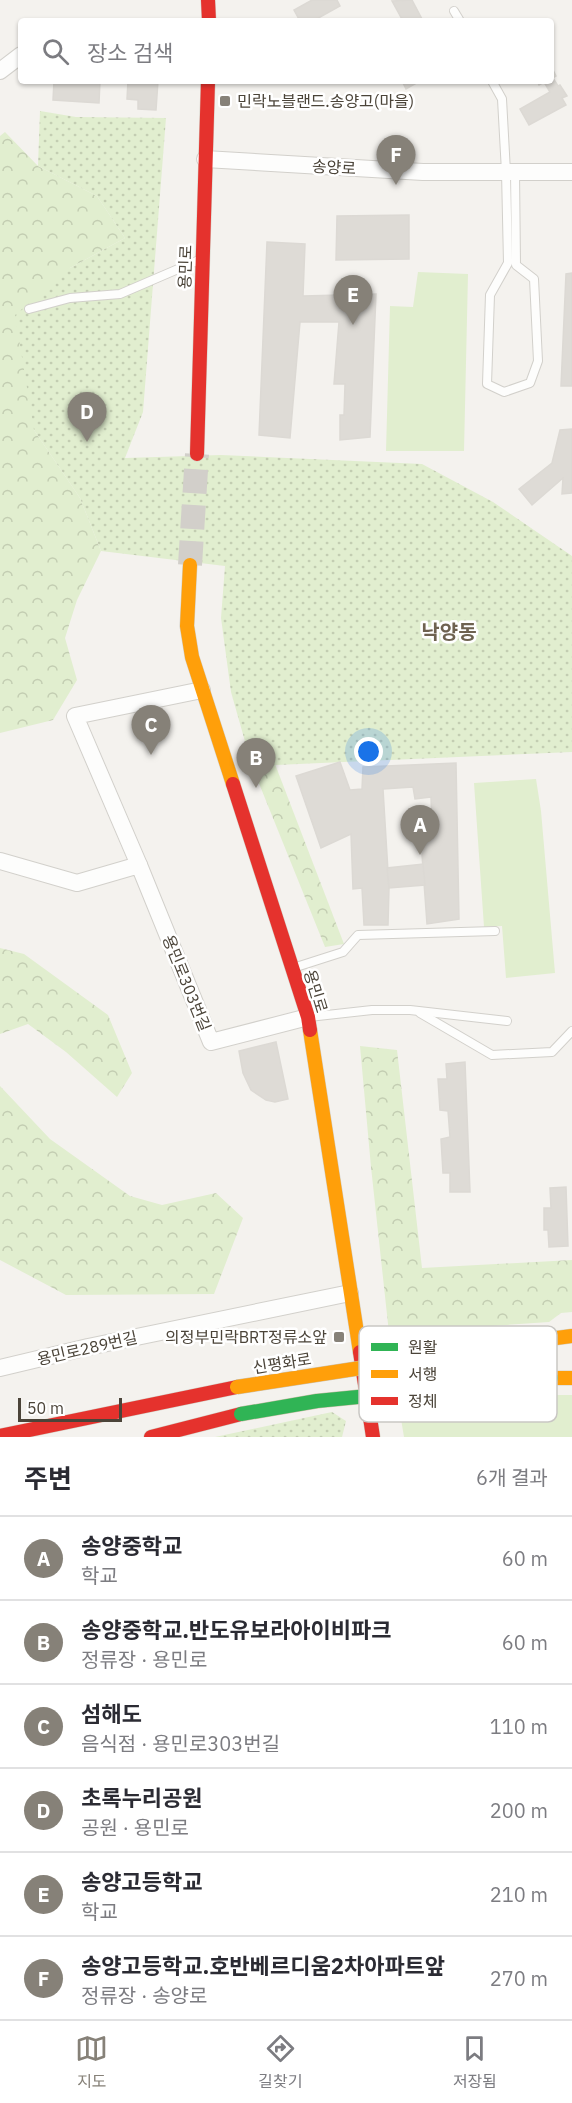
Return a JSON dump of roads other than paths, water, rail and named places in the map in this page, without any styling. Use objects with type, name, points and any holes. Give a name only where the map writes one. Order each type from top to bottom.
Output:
[{"type":"main road","points":[[208,0],[209,18]]},
{"type":"main road","name":"용민로","points":[[197,454],[208,84]]},
{"type":"main road","name":"용민로","points":[[190,565],[187,626],[192,657],[308,1017],[359,1349]]},
{"type":"main road","points":[[557,1340],[572,1336]]},
{"type":"main road","name":"신평화로","points":[[557,1345],[572,1349]]},
{"type":"main road","name":"신평화로","points":[[0,1436],[237,1387],[359,1368]]},
{"type":"main road","points":[[151,1437],[242,1414],[317,1401],[359,1397]]},
{"type":"main road","name":"용민로","points":[[371,1422],[373,1437]]},
{"type":"street","points":[[0,71],[18,57]]},
{"type":"street","name":"송양로","points":[[205,159],[423,172],[572,171]]},
{"type":"street","name":"용민로303번길","points":[[202,690],[75,716],[211,1042],[308,1017]]},
{"type":"street","points":[[0,861],[77,883],[139,865]]},
{"type":"street","name":"용민로289번길","points":[[0,1368],[88,1347],[350,1293]]},
{"type":"lane","points":[[454,11],[458,18]]},
{"type":"lane","points":[[494,84],[502,99],[511,172],[516,265],[534,279],[538,361],[530,383],[504,392],[487,384],[487,368],[490,296],[508,263],[511,172]]},
{"type":"lane","points":[[29,309],[70,298],[120,294],[202,259]]},
{"type":"lane","points":[[292,968],[343,952],[358,935],[495,931]]},
{"type":"lane","points":[[308,1017],[372,1010],[417,1011],[507,1021]]},
{"type":"lane","points":[[417,1011],[492,1055],[552,1052],[572,1031]]},
{"type":"tunnel","points":[[190,565],[197,454]]},
{"type":"place","name":"민락노블랜드.송양고(마을)","points":[[225,101]]},
{"type":"place","name":"송양고등학교.호반베르디움2차아파트앞","points":[[396,185]]},
{"type":"place","name":"송양고등학교","points":[[353,325]]},
{"type":"place","name":"초록누리공원","points":[[87,442]]},
{"type":"place","name":"섬해도","points":[[151,755]]},
{"type":"place","name":"송양중학교.반도유보라아이비파크","points":[[256,788]]},
{"type":"place","name":"송양중학교","points":[[420,855]]},
{"type":"place","name":"의정부민락BRT정류소앞","points":[[339,1337]]},
{"type":"district","name":"낙양동","points":[[449,632]]}]
